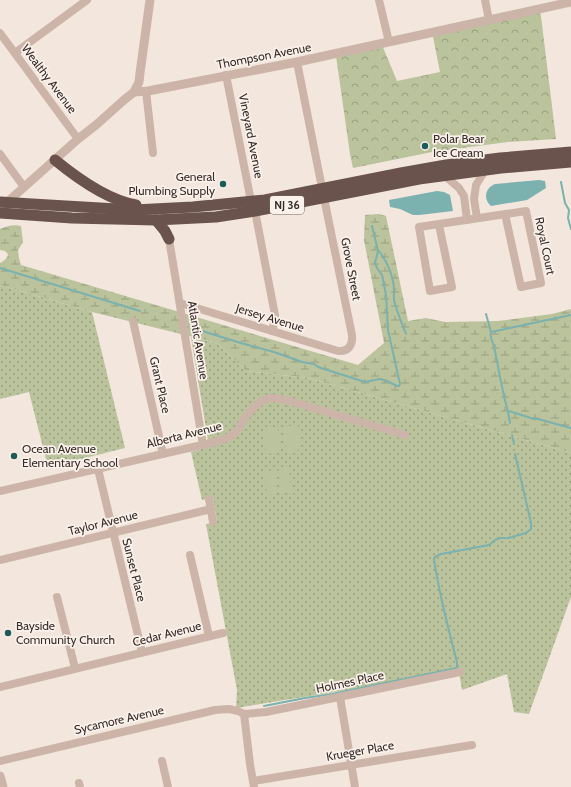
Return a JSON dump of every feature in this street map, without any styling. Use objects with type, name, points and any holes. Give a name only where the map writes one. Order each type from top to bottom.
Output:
[{"type":"highway","name":"NJ 36","points":[[323,193],[394,174],[446,165],[500,158],[571,152]]},
{"type":"highway","points":[[55,160],[69,171],[116,200],[160,209]]},
{"type":"highway","name":"NJ 36","points":[[0,213],[72,218],[156,220],[216,216],[253,206],[323,193],[486,169],[571,162]]},
{"type":"highway","name":"NJ 36","points":[[2,204],[134,210],[253,206]]},
{"type":"highway","points":[[170,239],[172,230],[179,219]]},
{"type":"highway","points":[[156,220],[170,239]]},
{"type":"street","points":[[15,53],[87,0]]},
{"type":"street","points":[[2,204],[24,187],[134,92],[140,73],[150,0]]},
{"type":"street","points":[[379,0],[389,42]]},
{"type":"street","points":[[485,0],[489,20]]},
{"type":"street","name":"Thompson Avenue","points":[[134,92],[297,62],[571,2]]},
{"type":"street","name":"Wealthy Avenue","points":[[0,33],[78,139]]},
{"type":"street","name":"Grove Street","points":[[297,62],[352,335],[352,342],[350,346]]},
{"type":"street","name":"Vineyard Avenue","points":[[226,75],[275,315],[272,331]]},
{"type":"street","points":[[146,91],[153,153]]},
{"type":"street","points":[[0,154],[24,187]]},
{"type":"street","points":[[477,218],[474,199],[476,185],[486,169]]},
{"type":"street","points":[[445,176],[459,188],[464,196],[467,220]]},
{"type":"street","name":"Royal Court","points":[[439,224],[452,287],[430,291],[419,228],[439,224],[477,218],[505,214],[526,211],[541,283],[521,287],[505,214]]},
{"type":"street","name":"Atlantic Avenue","points":[[170,239],[203,445]]},
{"type":"street","name":"Jersey Avenue","points":[[180,303],[338,351],[343,352],[350,346]]},
{"type":"street","name":"Grant Place","points":[[133,321],[164,454]]},
{"type":"street","name":"Alberta Avenue","points":[[0,491],[203,445],[230,437],[237,431],[244,418],[254,407],[262,401],[270,398],[283,400],[405,435]]},
{"type":"street","name":"Sunset Place","points":[[98,469],[142,652]]},
{"type":"street","points":[[210,499],[213,522]]},
{"type":"street","name":"Taylor Avenue","points":[[0,560],[211,510]]},
{"type":"street","points":[[190,555],[209,636]]},
{"type":"street","points":[[57,597],[75,668]]},
{"type":"street","name":"Cedar Avenue","points":[[0,687],[223,633]]},
{"type":"street","name":"Holmes Place","points":[[244,714],[266,712],[460,672]]},
{"type":"street","points":[[340,697],[355,787]]},
{"type":"street","name":"Sycamore Avenue","points":[[0,761],[215,710],[229,709],[244,714]]},
{"type":"street","points":[[244,714],[253,784]]},
{"type":"street","name":"Krueger Place","points":[[253,784],[351,765],[472,745]]},
{"type":"street","points":[[162,761],[168,787]]},
{"type":"street","points":[[0,776],[3,787]]},
{"type":"green space","points":[[540,8],[556,139],[508,142],[432,152],[353,168],[336,56],[382,45],[397,81],[440,72],[432,32]]},
{"type":"green space","points":[[379,214],[386,216],[408,321],[426,318],[445,322],[498,321],[552,314],[571,309],[571,453],[308,378],[246,371],[217,343],[92,312],[0,285],[0,263],[6,259],[8,254],[5,251],[0,250],[0,229],[16,225],[21,226],[23,242],[18,250],[21,265],[358,365],[384,343],[364,240],[365,215]]},
{"type":"green space","points":[[0,285],[92,312],[125,448],[48,467],[29,392],[0,399]]},
{"type":"green space","points":[[191,337],[217,343],[246,371],[308,378],[571,453],[571,597],[529,714],[514,712],[507,674],[462,690],[459,672],[236,708],[237,690],[206,524],[217,522],[213,498],[202,500],[191,452],[209,447]]},
{"type":"green space","points":[[298,425],[301,450],[286,452],[283,427]]},
{"type":"green space","points":[[278,427],[281,452],[266,454],[263,429]]},
{"type":"green space","points":[[289,468],[292,492],[281,493],[278,470]]},
{"type":"green space","points":[[275,470],[277,494],[267,495],[264,471]]},
{"type":"water","points":[[539,180],[545,181],[546,188],[527,200],[491,206],[488,203],[486,197],[487,191],[495,184]]},
{"type":"water","points":[[437,191],[450,195],[453,211],[413,215],[400,209],[390,207],[389,200]]},
{"type":"waterway","points":[[561,182],[565,203],[569,210],[568,218],[571,229]]},
{"type":"waterway","points":[[199,330],[274,352],[302,362],[314,364],[318,367],[365,382],[380,379],[399,386],[400,384],[388,330],[386,295],[382,275],[375,263],[378,251],[372,226]]},
{"type":"waterway","points":[[379,251],[385,260],[391,275],[394,286],[394,302],[406,334]]},
{"type":"waterway","points":[[0,268],[140,311]]},
{"type":"waterway","points":[[486,314],[491,332]]},
{"type":"waterway","points":[[508,412],[491,338],[491,332],[571,315]]},
{"type":"waterway","points":[[510,423],[509,411],[571,428]]},
{"type":"waterway","points":[[512,435],[514,444]]},
{"type":"waterway","points":[[264,706],[332,694],[457,668],[457,662],[441,598],[434,559],[441,554],[489,545],[500,538],[508,538],[526,533],[531,529],[531,523],[515,454]]},
{"type":"place","name":"Polar Bear Ice Cream","points":[[425,146]]},
{"type":"place","name":"General Plumbing Supply","points":[[223,184]]},
{"type":"place","name":"Ocean Avenue Elementary School","points":[[14,456]]},
{"type":"place","name":"Bayside Community Church","points":[[8,633]]}]
